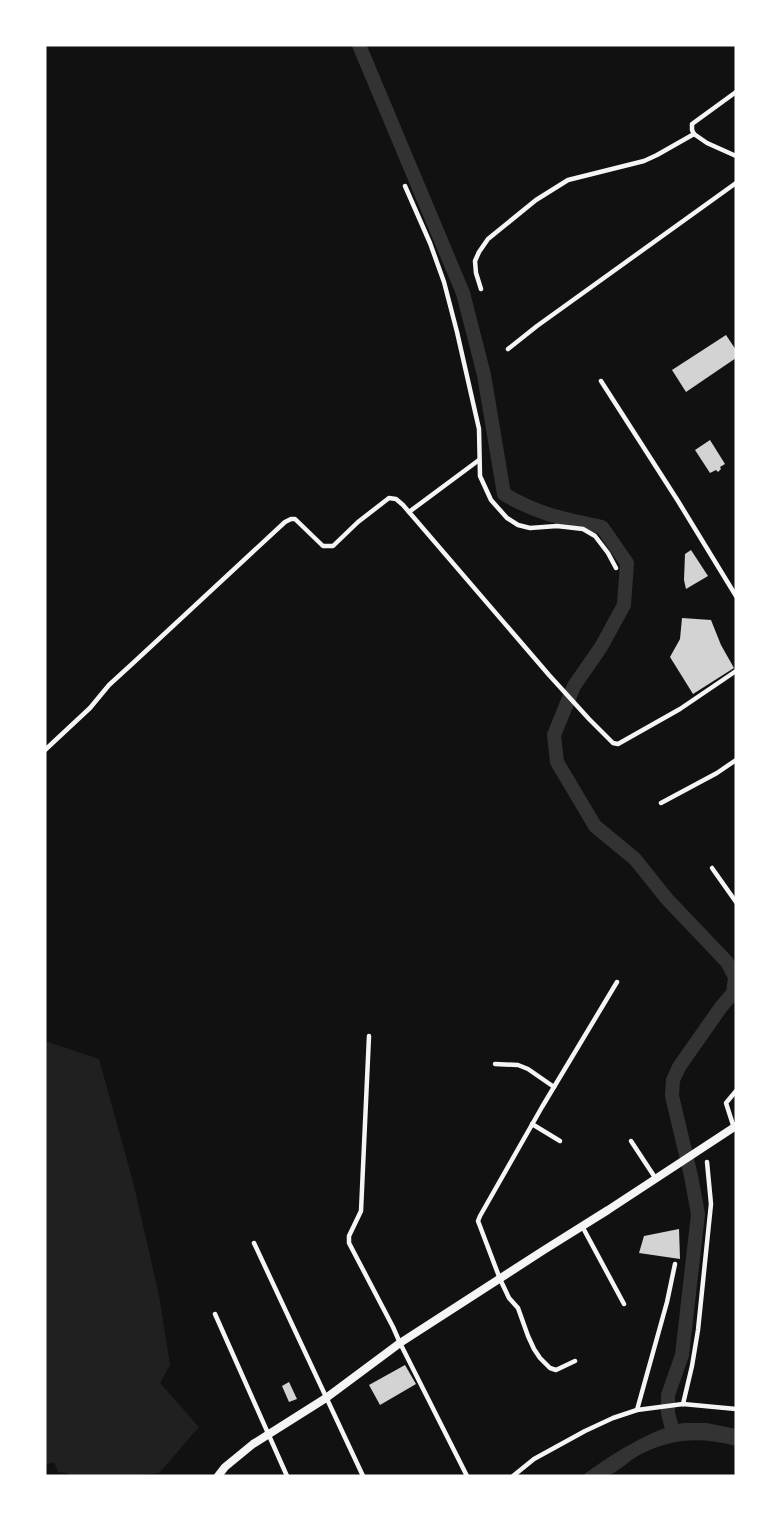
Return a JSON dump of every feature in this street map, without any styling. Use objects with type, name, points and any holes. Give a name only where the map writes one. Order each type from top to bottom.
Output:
[{"type":"highway","points":[[218,1476],[225,1467],[268,1433],[326,1398],[399,1343],[735,1127]]},
{"type":"street","points":[[736,92],[692,124],[694,134],[707,144],[736,156]]},
{"type":"street","points":[[481,289],[475,261],[479,252],[488,239],[536,200],[568,180],[644,161],[694,134]]},
{"type":"street","points":[[508,349],[736,183]]},
{"type":"street","points":[[405,186],[444,282],[479,429],[480,476],[491,500],[507,518],[518,525],[530,528],[557,526],[583,529],[595,536],[616,568]]},
{"type":"street","points":[[601,381],[672,491],[736,597]]},
{"type":"street","points":[[409,512],[479,460]]},
{"type":"street","points":[[45,750],[90,708],[109,685],[285,522],[295,519],[323,546],[330,546],[389,498],[396,499],[409,512],[549,675],[613,743],[618,744],[680,709],[736,671]]},
{"type":"street","points":[[661,803],[717,773],[736,760]]},
{"type":"street","points":[[712,868],[736,902]]},
{"type":"street","points":[[575,1361],[556,1370],[550,1368],[540,1358],[528,1336],[518,1308],[500,1279],[478,1221],[532,1124],[617,982]]},
{"type":"street","points":[[369,1036],[361,1211],[349,1236],[349,1243],[467,1476]]},
{"type":"street","points":[[495,1064],[518,1065],[554,1087]]},
{"type":"street","points":[[735,1127],[726,1104],[736,1091]]},
{"type":"street","points":[[532,1124],[560,1142]]},
{"type":"street","points":[[631,1141],[656,1179]]},
{"type":"street","points":[[682,1404],[698,1330],[711,1204],[708,1161]]},
{"type":"street","points":[[582,1226],[624,1304]]},
{"type":"street","points":[[254,1243],[363,1476]]},
{"type":"street","points":[[637,1410],[667,1302],[675,1264]]},
{"type":"street","points":[[215,1314],[287,1476]]},
{"type":"street","points":[[513,1476],[534,1459],[594,1427],[637,1410],[682,1404],[736,1409]]},
{"type":"shaded area","points":[[45,1041],[99,1059],[133,1182],[159,1295],[170,1365],[160,1383],[199,1427],[159,1473],[133,1476],[70,1476],[67,1473],[58,1472],[54,1462],[45,1465]]},
{"type":"shaded area","points":[[684,1423],[707,1423],[736,1429],[736,1446],[699,1440],[676,1442],[641,1454],[610,1475],[582,1476],[604,1460],[645,1437],[659,1430]]},
{"type":"building","points":[[726,335],[736,350],[736,358],[686,392],[672,370]]},
{"type":"building","points":[[710,440],[725,464],[718,472],[716,470],[710,473],[695,450]]},
{"type":"building","points":[[691,550],[708,576],[686,589],[685,554]]},
{"type":"building","points":[[682,618],[711,620],[734,668],[693,694],[670,657],[680,639]]},
{"type":"building","points":[[679,1229],[680,1259],[639,1253],[644,1236]]},
{"type":"building","points":[[405,1365],[416,1384],[380,1405],[369,1385]]},
{"type":"building","points":[[289,1382],[297,1399],[289,1402],[282,1386]]},
{"type":"waterway","points":[[359,45],[463,293],[484,375],[504,494],[539,511],[602,527],[627,563],[624,605],[601,647],[574,686],[554,735],[557,762],[595,826],[635,859],[667,899],[727,962],[735,977],[733,993],[679,1067],[673,1080],[672,1096],[698,1214],[682,1355],[668,1395],[668,1413],[673,1432]]}]
